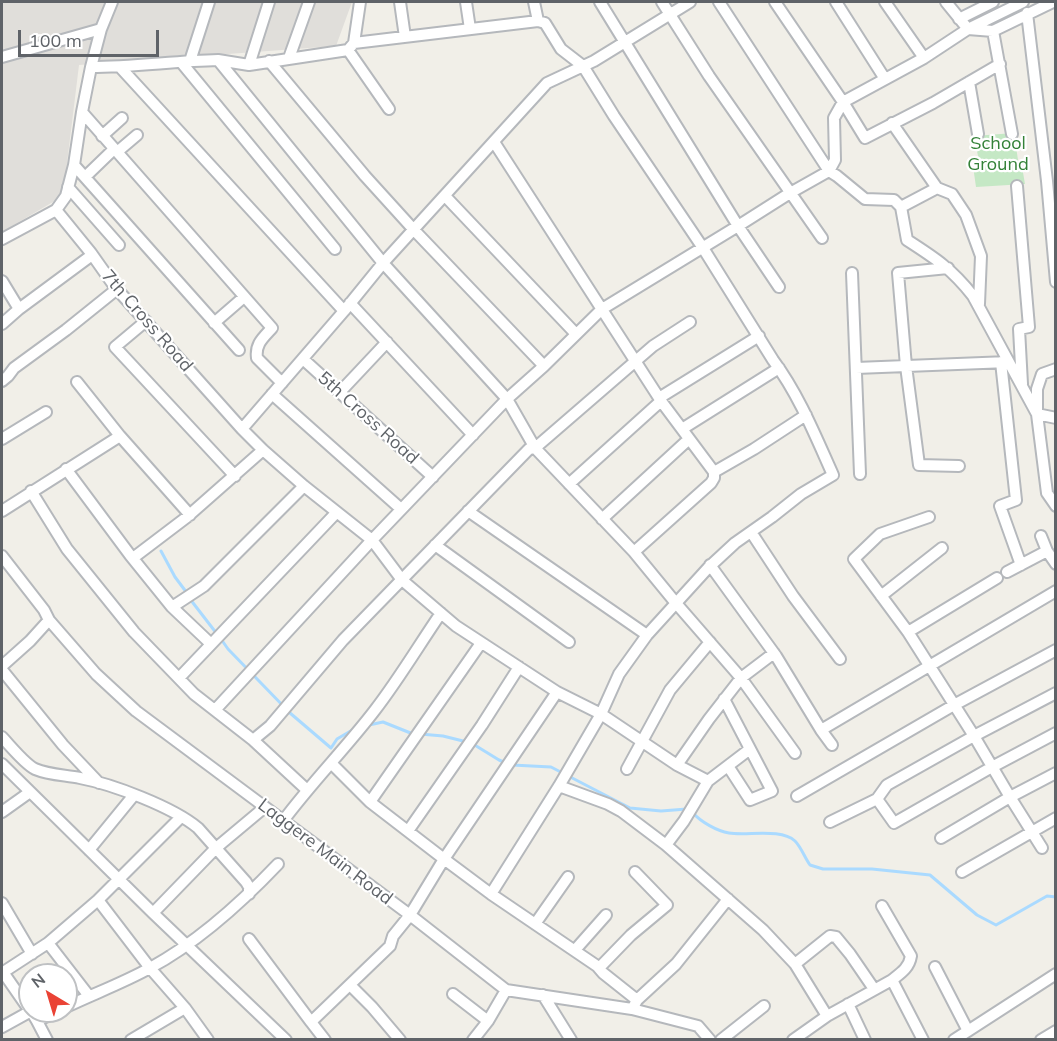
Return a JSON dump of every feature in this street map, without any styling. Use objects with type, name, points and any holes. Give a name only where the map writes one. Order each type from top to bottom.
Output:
[{"type":"street","points":[[2,239],[56,210],[66,196],[74,165],[91,67],[101,29],[112,2]]},
{"type":"street","points":[[185,61],[209,2]]},
{"type":"street","points":[[249,65],[269,2]]},
{"type":"street","points":[[289,58],[309,2]]},
{"type":"street","points":[[360,2],[351,47],[389,109]]},
{"type":"street","points":[[400,2],[405,37]]},
{"type":"street","points":[[466,2],[470,29]]},
{"type":"street","points":[[534,2],[538,21]]},
{"type":"street","points":[[600,2],[738,226],[779,287]]},
{"type":"street","points":[[662,2],[709,76],[822,238]]},
{"type":"street","points":[[242,429],[383,262],[547,83],[594,61],[690,2]]},
{"type":"street","points":[[719,2],[829,171],[865,199],[894,200],[901,207],[907,240],[942,263],[960,279],[979,307],[1004,362],[1037,414],[1056,418]]},
{"type":"street","points":[[775,2],[866,138],[1000,64]]},
{"type":"street","points":[[836,2],[885,79]]},
{"type":"street","points":[[885,2],[924,58]]},
{"type":"street","points":[[946,2],[968,29],[993,31],[1053,2]]},
{"type":"street","points":[[959,19],[993,2]]},
{"type":"street","points":[[215,710],[401,509],[507,399],[602,309],[829,171],[835,160],[834,118],[843,102],[924,58],[968,29],[1023,2]]},
{"type":"street","points":[[1027,14],[1046,169],[1056,282]]},
{"type":"street","points":[[91,67],[218,60],[249,65],[405,37],[538,21],[545,23],[561,49],[583,66],[614,116],[704,248],[793,390],[806,415],[833,475],[801,494],[735,543],[710,565],[647,635],[619,674],[578,756],[490,894]]},
{"type":"street","points":[[2,57],[101,29]]},
{"type":"street","points":[[993,31],[1012,134]]},
{"type":"street","points":[[218,60],[383,262],[507,399],[536,448],[634,552],[741,678],[795,753]]},
{"type":"street","points":[[185,61],[335,249]]},
{"type":"street","points":[[269,62],[365,176],[544,366]]},
{"type":"street","points":[[120,67],[347,307],[387,342],[473,435]]},
{"type":"street","points":[[969,82],[978,134]]},
{"type":"street","points":[[82,112],[272,328],[258,343],[257,358],[282,383]]},
{"type":"street","points":[[102,136],[122,118]]},
{"type":"street","points":[[892,123],[937,188],[952,194],[966,215],[981,256],[979,307]]},
{"type":"street","points":[[85,177],[137,135]]},
{"type":"street","points":[[494,142],[660,399],[714,472],[711,483],[634,552]]},
{"type":"street","points":[[74,165],[239,350]]},
{"type":"street","points":[[1017,186],[1029,327],[1019,329],[1022,388]]},
{"type":"street","points":[[68,187],[119,245]]},
{"type":"street","points":[[901,207],[937,188]]},
{"type":"street","points":[[445,196],[576,334]]},
{"type":"street","name":"7th Cross Road","points":[[56,210],[117,289],[242,429],[304,486],[372,540],[402,580],[456,626],[481,643],[557,692],[601,714],[677,765],[708,781]]},
{"type":"street","points":[[2,324],[92,255]]},
{"type":"street","points":[[948,268],[898,273],[906,366],[919,465],[959,466]]},
{"type":"street","points":[[852,273],[860,474]]},
{"type":"street","points":[[2,281],[19,309]]},
{"type":"street","points":[[2,381],[14,368],[117,289]]},
{"type":"street","points":[[214,323],[244,297]]},
{"type":"street","points":[[146,321],[115,347],[235,476]]},
{"type":"street","points":[[254,740],[270,726],[343,640],[529,449],[536,448],[635,360],[690,322]]},
{"type":"street","points":[[569,484],[660,399],[759,336]]},
{"type":"street","points":[[340,392],[387,342]]},
{"type":"street","name":"5th Cross Road","points":[[303,359],[433,477]]},
{"type":"street","points":[[856,368],[1004,362]]},
{"type":"street","points":[[1004,362],[1016,500],[1000,506],[1021,565]]},
{"type":"street","points":[[682,429],[779,368]]},
{"type":"street","points":[[1056,369],[1042,374],[1037,389],[1037,414],[1047,492],[1056,506]]},
{"type":"street","points":[[77,382],[120,436],[190,515]]},
{"type":"street","points":[[272,394],[401,509]]},
{"type":"street","points":[[2,439],[46,412]]},
{"type":"street","points":[[714,472],[806,415]]},
{"type":"street","points":[[2,511],[120,436]]},
{"type":"street","points":[[602,519],[689,439]]},
{"type":"street","points":[[133,558],[190,515],[263,450]]},
{"type":"street","points":[[66,469],[172,607],[211,644]]},
{"type":"street","points":[[172,607],[204,586],[304,486]]},
{"type":"street","points":[[31,491],[67,549],[134,632],[194,694],[254,740],[307,790]]},
{"type":"street","points":[[179,678],[337,512]]},
{"type":"street","points":[[468,512],[647,635]]},
{"type":"street","points":[[929,516],[880,534],[854,559],[908,632],[1042,848]]},
{"type":"street","points":[[751,532],[793,596],[840,659]]},
{"type":"street","points":[[1041,536],[1056,564]]},
{"type":"street","points":[[435,545],[569,642]]},
{"type":"street","points":[[881,596],[942,548]]},
{"type":"street","points":[[908,632],[1002,575],[1047,551]]},
{"type":"street","name":"Laggere Main Road","points":[[2,556],[44,610],[49,620],[96,674],[136,711],[507,990]]},
{"type":"street","points":[[710,565],[774,653],[832,745]]},
{"type":"street","points":[[821,730],[1056,591]]},
{"type":"street","points":[[283,821],[362,727],[441,613]]},
{"type":"street","points":[[49,620],[2,668],[63,745],[99,783]]},
{"type":"street","points":[[627,769],[669,690],[710,642]]},
{"type":"street","points":[[370,802],[481,643]]},
{"type":"street","points":[[797,796],[954,705],[1056,650]]},
{"type":"street","points":[[677,765],[741,678],[774,653]]},
{"type":"street","points":[[408,831],[519,667]]},
{"type":"street","points":[[311,1022],[390,946],[393,936],[410,915],[444,859],[557,692]]},
{"type":"street","points":[[830,822],[877,799],[887,786],[974,736],[1056,693]]},
{"type":"street","points":[[724,699],[772,791],[750,800],[728,766]]},
{"type":"street","points":[[877,799],[894,823],[1056,733]]},
{"type":"street","points":[[2,737],[32,768],[114,787],[189,821],[246,882],[249,894]]},
{"type":"street","points":[[666,845],[684,821],[708,781],[750,748]]},
{"type":"street","points":[[331,763],[370,802],[490,894],[599,968],[635,1004]]},
{"type":"street","points":[[2,764],[286,1040]]},
{"type":"street","points":[[941,838],[1056,773]]},
{"type":"street","points":[[562,782],[621,811],[666,845],[728,899],[763,930],[795,964],[827,1016]]},
{"type":"street","points":[[2,812],[30,792]]},
{"type":"street","points":[[89,850],[134,795]]},
{"type":"street","points":[[153,913],[216,848],[265,807]]},
{"type":"street","points":[[18,995],[2,973],[48,943],[98,900],[181,817]]},
{"type":"street","points":[[962,872],[1056,819]]},
{"type":"street","points":[[78,1001],[150,968],[187,945],[249,894],[278,864]]},
{"type":"street","points":[[599,968],[631,935],[667,905],[635,872]]},
{"type":"street","points":[[535,924],[568,877]]},
{"type":"street","points":[[635,1004],[676,964],[728,899]]},
{"type":"street","points":[[98,900],[208,1040]]},
{"type":"street","points":[[2,903],[32,954]]},
{"type":"street","points":[[793,1040],[827,1016],[892,980],[906,968],[911,956],[882,906]]},
{"type":"street","points":[[575,951],[606,915]]},
{"type":"street","points":[[795,964],[830,936],[836,937],[874,989]]},
{"type":"street","points":[[249,939],[325,1040]]},
{"type":"street","points":[[48,943],[88,996]]},
{"type":"street","points":[[935,967],[968,1031]]},
{"type":"street","points":[[954,1040],[1056,974]]},
{"type":"street","points":[[892,980],[923,1040]]},
{"type":"street","points":[[350,985],[400,1040]]},
{"type":"street","points":[[473,1040],[507,990],[635,1004],[698,1026],[710,1040]]},
{"type":"street","points":[[453,994],[488,1021]]},
{"type":"street","points":[[543,994],[571,1040]]},
{"type":"street","points":[[848,1004],[866,1040]]},
{"type":"street","points":[[721,1040],[764,1006]]},
{"type":"street","points":[[131,1040],[185,1008]]},
{"type":"street","points":[[2,1027],[18,1018]]},
{"type":"street","points":[[38,1023],[47,1040]]},
{"type":"street","points":[[1041,1040],[1056,1031]]},
{"type":"shaded area","points":[[2,2],[352,2],[336,46],[79,65],[63,196],[2,232]]},
{"type":"green space","name":"School Ground","points":[[1014,133],[1025,184],[976,187],[973,166],[982,164],[974,136]]},
{"type":"waterway","points":[[161,551],[187,593]]},
{"type":"waterway","points":[[190,599],[217,634]]},
{"type":"waterway","points":[[221,639],[290,713],[331,748],[337,739],[354,729]]},
{"type":"waterway","points":[[369,725],[383,722],[413,734]]},
{"type":"waterway","points":[[420,734],[443,736],[467,742]]},
{"type":"waterway","points":[[473,744],[506,763]]},
{"type":"waterway","points":[[512,765],[551,767],[630,808],[661,811],[687,809]]},
{"type":"waterway","points":[[693,813],[705,823],[724,832],[789,837],[797,843],[810,865],[823,869],[872,869],[930,875],[977,915],[996,925],[1047,896],[1056,897]]}]
